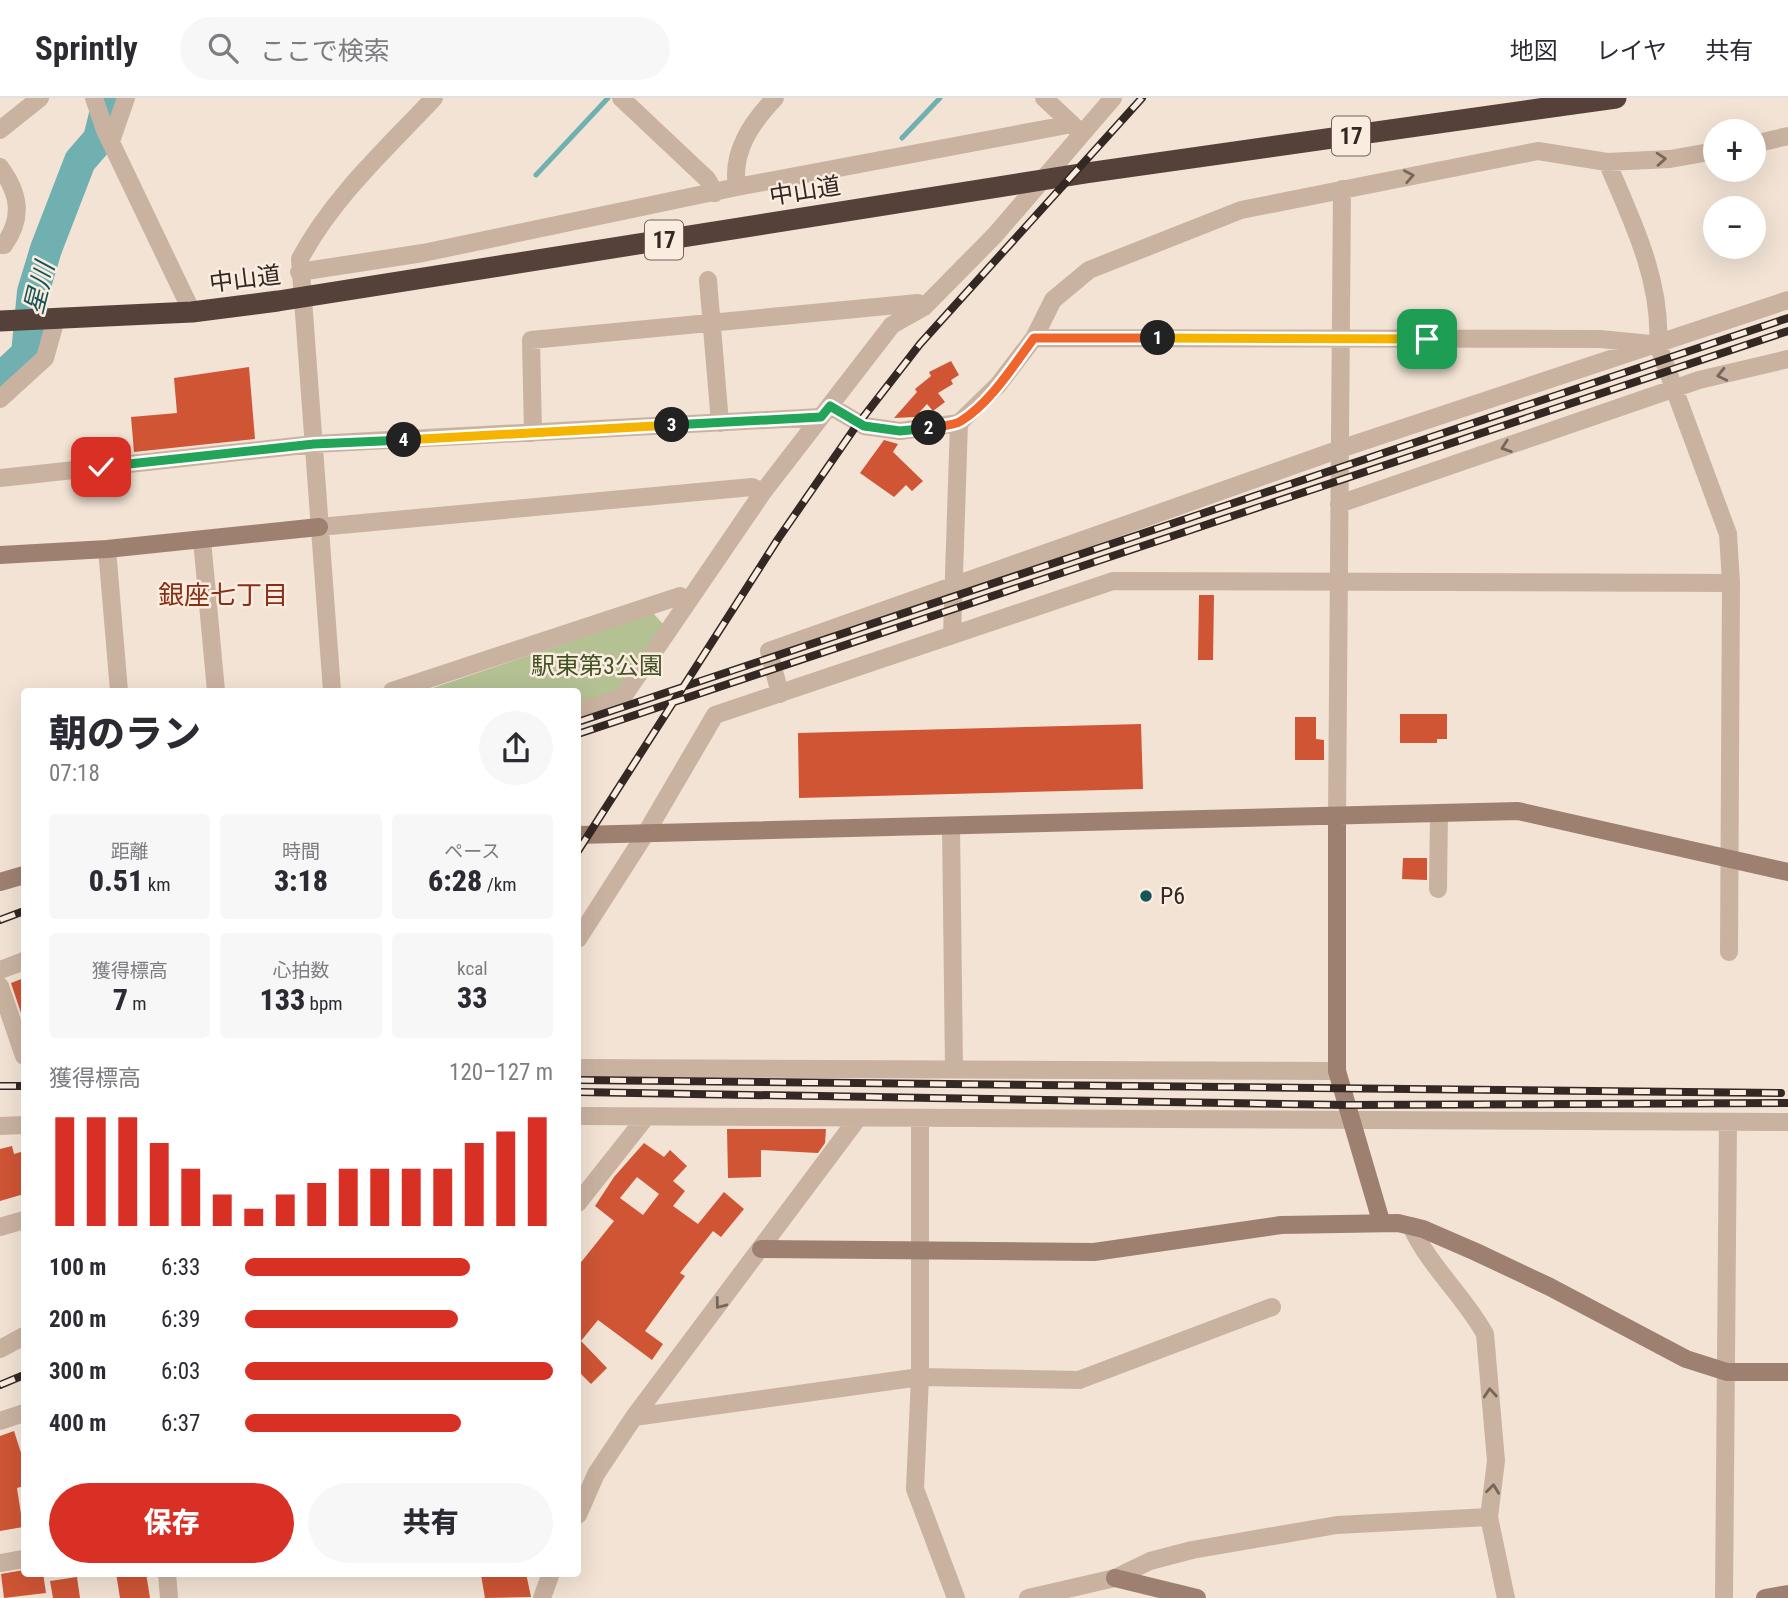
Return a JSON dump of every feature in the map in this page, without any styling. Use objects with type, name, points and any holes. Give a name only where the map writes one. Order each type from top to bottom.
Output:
[{"type":"highway","name":"中山道","points":[[0,321],[192,312],[303,298],[1086,173],[1616,98]]},
{"type":"street","points":[[0,130],[40,98]]},
{"type":"street","points":[[94,98],[108,136],[192,312]]},
{"type":"street","points":[[108,136],[126,98]]},
{"type":"street","points":[[332,688],[299,259],[313,234],[354,184],[434,98]]},
{"type":"street","points":[[621,98],[707,179],[715,193]]},
{"type":"street","points":[[737,187],[735,174],[749,125],[775,98]]},
{"type":"street","points":[[1044,98],[1077,128]]},
{"type":"street","points":[[581,711],[624,697],[687,600],[763,492],[892,325],[924,307],[995,235],[1077,128],[1113,98]]},
{"type":"street","points":[[299,272],[423,253],[737,187],[1077,128]]},
{"type":"street","points":[[1766,141],[1788,136]]},
{"type":"street","points":[[0,478],[314,444],[720,423],[825,412],[864,426],[900,431],[959,423],[998,385],[1034,338],[1053,300],[1089,270],[1241,210],[1538,151],[1607,162],[1670,159],[1703,154]]},
{"type":"street","points":[[1607,162],[1643,246],[1660,324],[1658,345],[1728,534],[1731,583],[1729,953]]},
{"type":"street","points":[[0,167],[16,189],[15,229],[4,244],[0,244]]},
{"type":"street","points":[[1342,189],[1337,1071],[1381,1221]]},
{"type":"street","points":[[708,280],[720,423]]},
{"type":"street","points":[[780,694],[769,651],[1340,449],[1788,300]]},
{"type":"street","points":[[533,433],[531,340],[918,303],[924,307]]},
{"type":"street","points":[[0,399],[45,358],[61,319]]},
{"type":"street","points":[[1034,338],[1600,339],[1658,345]]},
{"type":"street","points":[[1339,504],[1699,380],[1788,359]]},
{"type":"street","points":[[952,635],[959,423]]},
{"type":"street","points":[[0,555],[107,549],[752,487],[763,492]]},
{"type":"street","points":[[202,540],[216,688]]},
{"type":"street","points":[[107,549],[119,688]]},
{"type":"street","points":[[581,934],[646,834],[715,715],[1114,581],[1731,583]]},
{"type":"street","points":[[400,688],[680,596],[687,600]]},
{"type":"street","points":[[581,835],[1518,811],[1788,872]]},
{"type":"street","points":[[1438,889],[1439,813]]},
{"type":"street","points":[[951,825],[954,1068]]},
{"type":"street","points":[[0,882],[21,876]]},
{"type":"street","points":[[0,970],[21,962]]},
{"type":"street","points":[[0,986],[21,1047]]},
{"type":"street","points":[[581,1068],[1337,1071]]},
{"type":"street","points":[[581,1116],[920,1120],[1788,1122]]},
{"type":"street","points":[[581,1199],[646,1117]]},
{"type":"street","points":[[581,1508],[596,1474],[634,1417],[858,1118]]},
{"type":"street","points":[[920,1120],[920,1377],[915,1489],[956,1598]]},
{"type":"street","points":[[1724,1598],[1728,1122]]},
{"type":"street","points":[[0,1126],[21,1125]]},
{"type":"street","points":[[0,1227],[21,1221]]},
{"type":"street","points":[[761,1250],[1094,1252],[1281,1226],[1381,1221],[1412,1226],[1537,1281],[1686,1359],[1727,1372],[1788,1372]]},
{"type":"street","points":[[1412,1226],[1418,1243],[1475,1316],[1485,1334],[1496,1461],[1489,1517],[1506,1598]]},
{"type":"street","points":[[634,1417],[920,1377],[1079,1380],[1272,1307]]},
{"type":"street","points":[[0,1349],[21,1338]]},
{"type":"street","points":[[0,1421],[21,1414]]},
{"type":"street","points":[[1028,1598],[1115,1578],[1150,1561],[1192,1549],[1337,1525],[1489,1517]]},
{"type":"street","points":[[0,1563],[21,1560]]},
{"type":"street","points":[[167,1577],[169,1598]]},
{"type":"street","points":[[542,1598],[550,1577]]},
{"type":"street","points":[[1115,1578],[1197,1598]]},
{"type":"street","points":[[1766,1598],[1788,1594]]},
{"type":"green space","name":"駅東第3公園","points":[[653,613],[663,624],[618,692],[581,704],[581,688],[433,688]]},
{"type":"building","points":[[951,361],[959,375],[951,380],[953,384],[938,393],[945,402],[933,411],[927,404],[915,417],[894,418],[917,392],[915,389],[931,376],[929,372]]},
{"type":"building","points":[[249,367],[255,439],[134,452],[131,417],[177,413],[174,378]]},
{"type":"building","points":[[884,440],[898,444],[893,452],[923,481],[912,491],[906,485],[894,497],[860,473]]},
{"type":"building","points":[[1199,595],[1214,595],[1213,660],[1198,660]]},
{"type":"building","points":[[1400,714],[1447,714],[1447,739],[1437,739],[1437,743],[1400,743]]},
{"type":"building","points":[[1295,717],[1316,717],[1316,739],[1324,740],[1324,760],[1295,760]]},
{"type":"building","points":[[1141,724],[1143,789],[799,798],[798,733]]},
{"type":"building","points":[[1403,858],[1427,858],[1427,880],[1402,879]]},
{"type":"building","points":[[21,979],[21,1013],[11,983]]},
{"type":"building","points":[[727,1129],[826,1129],[825,1143],[818,1153],[761,1150],[761,1177],[728,1178]]},
{"type":"building","points":[[644,1143],[664,1157],[670,1150],[687,1166],[673,1181],[685,1191],[673,1206],[698,1224],[724,1192],[744,1209],[721,1237],[713,1231],[680,1273],[685,1276],[645,1331],[663,1344],[652,1360],[598,1320],[581,1341],[581,1262],[614,1221],[595,1206],[614,1177]],"holes":[[[637,1177],[659,1194],[643,1215],[620,1198]]]},
{"type":"building","points":[[12,1146],[14,1154],[21,1152],[21,1195],[0,1201],[0,1149]]},
{"type":"building","points":[[581,1341],[607,1368],[591,1384],[581,1374]]},
{"type":"building","points":[[14,1431],[21,1453],[21,1487],[17,1488],[21,1527],[0,1531],[0,1436]]},
{"type":"building","points":[[21,1571],[21,1577],[44,1577],[46,1593],[4,1598],[1,1574]]},
{"type":"building","points":[[77,1577],[80,1598],[53,1598],[50,1581]]},
{"type":"building","points":[[117,1577],[147,1577],[150,1598],[120,1598]]},
{"type":"building","points":[[481,1577],[527,1577],[531,1597],[485,1598]]},
{"type":"waterway","name":"星川","points":[[0,379],[27,354],[33,292],[46,249],[80,161],[99,139],[109,98]]},
{"type":"waterway","points":[[536,175],[608,98]]},
{"type":"waterway","points":[[902,138],[940,98]]},
{"type":"railway","points":[[581,846],[778,539],[854,429],[920,344],[1142,98]]},
{"type":"railway","points":[[581,721],[1788,318]]},
{"type":"railway","points":[[581,733],[1788,331]]},
{"type":"railway","points":[[0,920],[21,912]]},
{"type":"railway","points":[[581,1080],[1781,1093]]},
{"type":"railway","points":[[0,1086],[21,1086]]},
{"type":"railway","points":[[581,1092],[1346,1105],[1788,1103]]},
{"type":"railway","points":[[0,1385],[21,1376]]},
{"type":"place","name":"P6","points":[[1146,896]]},
{"type":"district","name":"銀座七丁目","points":[[223,595]]},
{"type":"route","points":[[101,467],[314,444],[821,417],[830,406],[864,426],[900,431],[918,430],[959,423],[998,385],[1034,338],[1427,339]]}]
